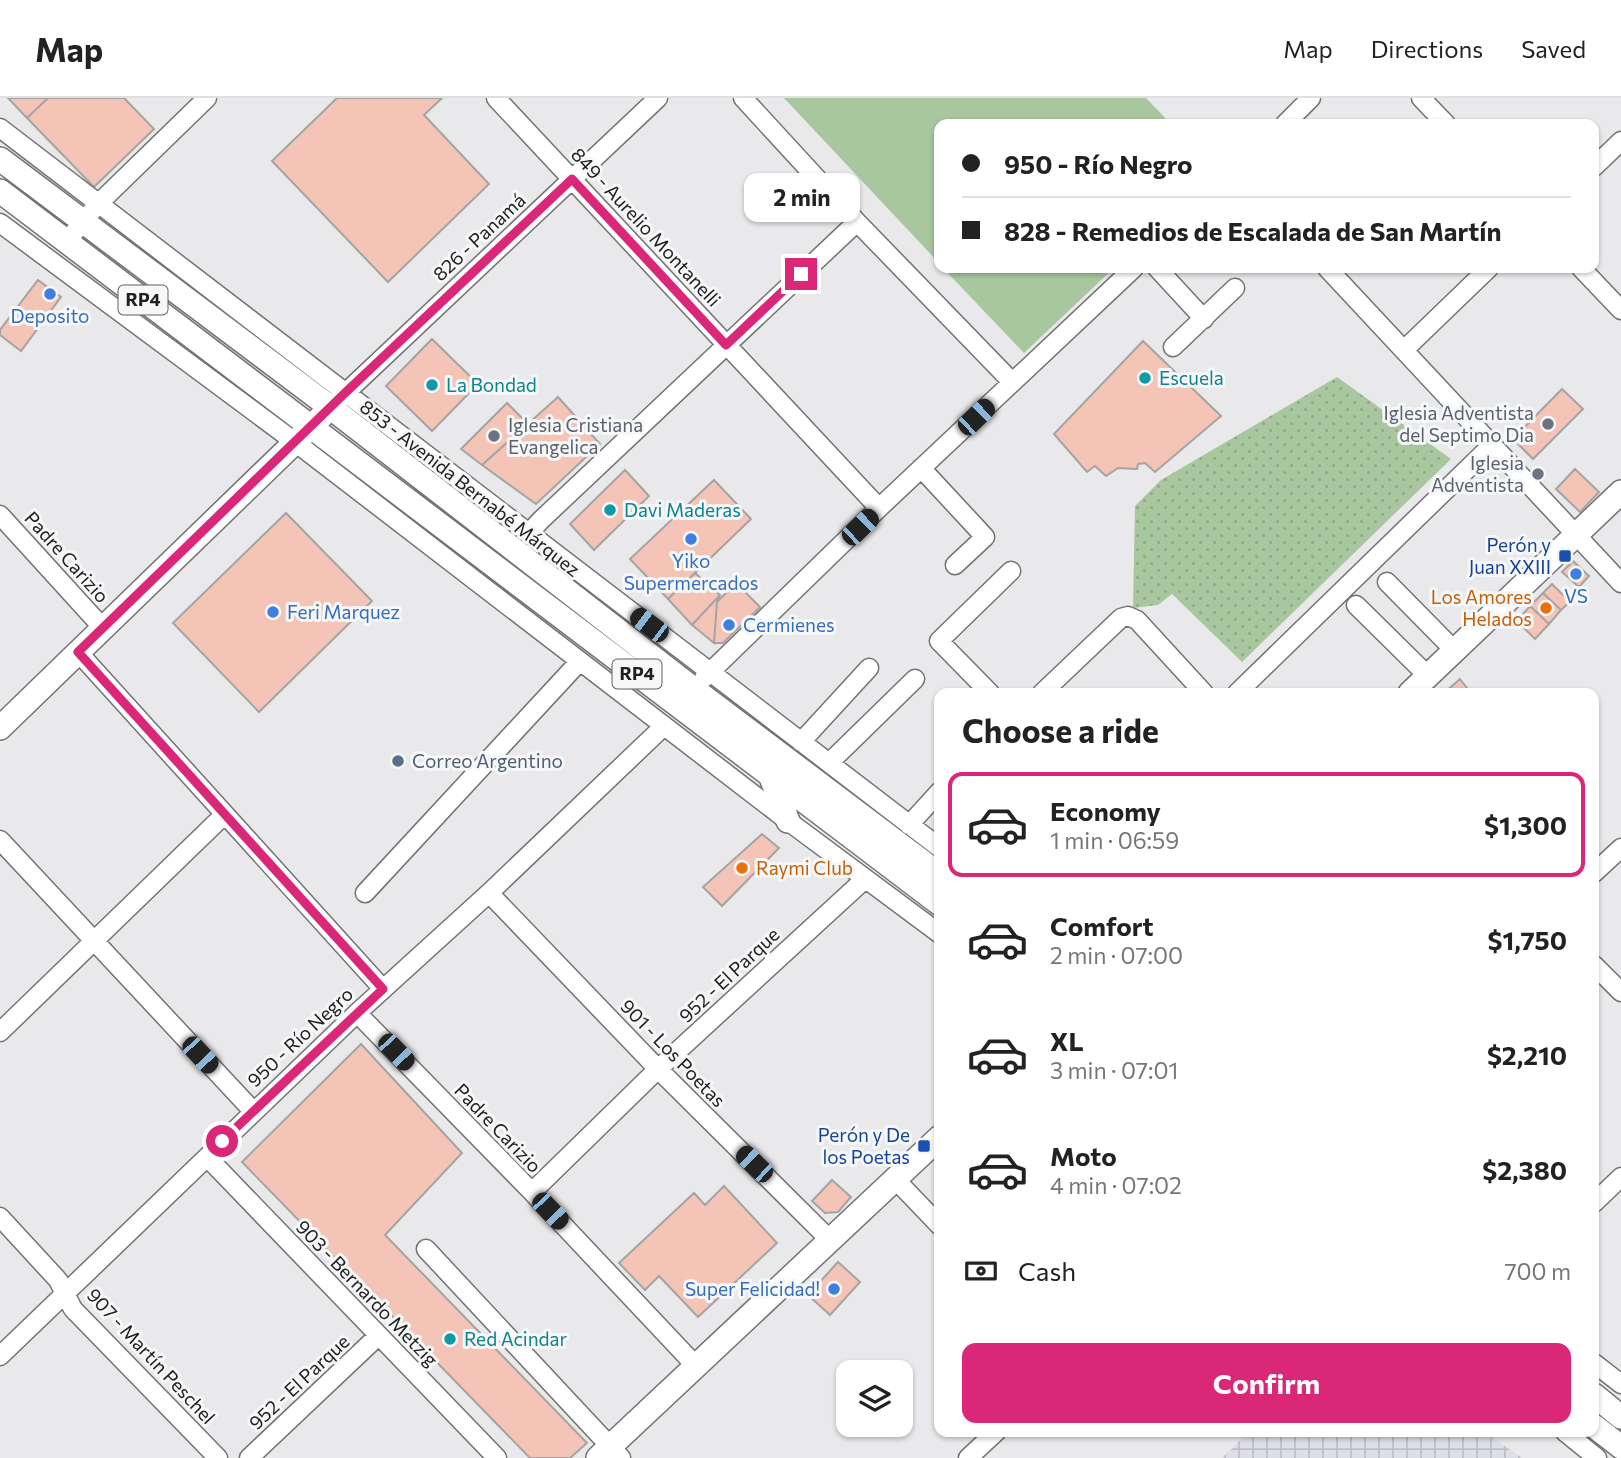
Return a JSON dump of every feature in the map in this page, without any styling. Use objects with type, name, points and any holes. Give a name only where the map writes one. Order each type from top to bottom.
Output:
[{"type":"main road","name":"853 - Avenida Bernabé Márquez","points":[[0,159],[91,212],[338,399],[695,690],[934,870]]},
{"type":"main road","name":"RP4","points":[[0,191],[304,434],[770,775],[934,899]]},
{"type":"main road","points":[[0,728],[338,399]]},
{"type":"main road","points":[[1415,688],[1621,492]]},
{"type":"main road","points":[[770,775],[788,821]]},
{"type":"main road","points":[[610,1454],[695,1365],[934,1143]]},
{"type":"main road","points":[[1599,1399],[1621,1417]]},
{"type":"main road","points":[[1599,1430],[1621,1447]]},
{"type":"street","points":[[66,242],[91,212],[207,98]]},
{"type":"street","name":"849 - Aurelio Montanelli","points":[[496,98],[879,509]]},
{"type":"street","name":"826 - Panamá","points":[[338,399],[658,98]]},
{"type":"street","points":[[743,98],[857,222],[1012,382]]},
{"type":"street","points":[[1290,119],[1311,98]]},
{"type":"street","points":[[1421,98],[1441,119]]},
{"type":"street","name":"853 - Avenida Bernabé Márquez","points":[[0,128],[91,212]]},
{"type":"street","points":[[1599,162],[1621,141]]},
{"type":"street","points":[[528,534],[857,222]]},
{"type":"street","points":[[0,223],[304,434],[580,661],[934,930]]},
{"type":"street","points":[[695,690],[710,671],[921,468],[1129,273]]},
{"type":"street","points":[[1162,273],[1204,318]]},
{"type":"street","points":[[1332,273],[1621,583]]},
{"type":"street","points":[[1405,349],[1484,273]]},
{"type":"street","points":[[1586,273],[1621,310]]},
{"type":"street","points":[[1173,347],[1235,288]]},
{"type":"street","name":"853 - Avenida Bernabé Márquez","points":[[338,399],[528,534],[934,843]]},
{"type":"street","points":[[1242,688],[1492,445]]},
{"type":"street","points":[[921,468],[985,537],[955,565]]},
{"type":"street","name":"Padre Carizio","points":[[0,515],[102,627]]},
{"type":"street","points":[[985,688],[939,641],[1011,571]]},
{"type":"street","points":[[1388,582],[1455,651]]},
{"type":"street","points":[[1356,605],[1428,676]]},
{"type":"street","points":[[1047,688],[1121,618],[1128,616],[1137,620],[1199,688]]},
{"type":"street","points":[[78,652],[383,989]]},
{"type":"street","points":[[365,894],[580,661]]},
{"type":"street","points":[[802,742],[869,668]]},
{"type":"street","points":[[829,763],[915,679]]},
{"type":"street","name":"950 - Río Negro","points":[[0,1356],[253,1111],[489,893],[664,726]]},
{"type":"street","points":[[909,824],[934,797]]},
{"type":"street","points":[[0,1032],[225,815]]},
{"type":"street","points":[[0,840],[253,1111]]},
{"type":"street","points":[[1599,868],[1621,848]]},
{"type":"street","name":"952 - El Parque","points":[[532,1192],[658,1069],[866,879]]},
{"type":"street","name":"901 - Los Poetas","points":[[489,893],[658,1069],[830,1240]]},
{"type":"street","points":[[1599,970],[1621,992]]},
{"type":"street","name":"Padre Carizio","points":[[357,1013],[532,1192],[695,1365]]},
{"type":"street","name":"903 - Bernardo Metzig","points":[[207,1157],[497,1458]]},
{"type":"street","points":[[1599,1198],[1621,1177]]},
{"type":"street","points":[[895,1179],[934,1220]]},
{"type":"street","name":"907 - Martín Peschel","points":[[0,1217],[58,1280],[73,1308],[218,1458]]},
{"type":"street","points":[[426,1250],[610,1454]]},
{"type":"street","name":"952 - El Parque","points":[[249,1458],[379,1336]]},
{"type":"street","points":[[1599,1367],[1621,1384]]},
{"type":"street","points":[[968,1458],[991,1437]]},
{"type":"street","points":[[1570,1437],[1597,1458]]},
{"type":"shaded area","points":[[1244,1437],[1492,1437],[1522,1458],[1222,1458]]},
{"type":"green space","points":[[784,98],[1146,98],[1166,119],[934,119],[934,258]]},
{"type":"green space","points":[[948,273],[1109,273],[1024,353]]},
{"type":"green space","points":[[1337,377],[1451,459],[1242,662],[1172,594],[1158,605],[1133,608],[1135,506],[1161,480]]},
{"type":"building","points":[[8,98],[48,98],[27,118]]},
{"type":"building","points":[[48,98],[124,98],[154,129],[94,187],[27,118]]},
{"type":"building","points":[[337,98],[442,98],[424,115],[489,184],[388,282],[272,161]]},
{"type":"building","points":[[38,280],[61,297],[21,351],[0,335],[0,330]]},
{"type":"building","name":"La Bondad","points":[[432,339],[478,384],[432,431],[386,386]]},
{"type":"building","name":"Escuela","points":[[1143,341],[1221,416],[1155,472],[1145,463],[1138,464],[1137,469],[1118,468],[1106,476],[1095,466],[1087,472],[1054,434]]},
{"type":"building","name":"Iglesia Adventista del Septimo Dia","points":[[1562,389],[1583,409],[1533,459],[1513,439]]},
{"type":"building","points":[[558,397],[600,444],[536,504],[482,465]]},
{"type":"building","name":"Iglesia Cristiana Evangelica","points":[[507,403],[528,424],[482,465],[461,449]]},
{"type":"building","points":[[1575,469],[1599,492],[1580,512],[1556,489]]},
{"type":"building","name":"Davi Maderas","points":[[625,470],[649,496],[594,550],[570,524]]},
{"type":"building","name":"Yiko Supermercados","points":[[714,480],[751,519],[668,599],[630,559]]},
{"type":"building","name":"Feri Marquez","points":[[286,513],[372,601],[259,712],[173,623]]},
{"type":"building","name":"VS","points":[[1573,561],[1589,576],[1579,587],[1562,572]]},
{"type":"building","points":[[695,573],[720,595],[692,625],[668,599]]},
{"type":"building","name":"Cermienes","points":[[736,583],[760,607],[723,643],[714,643],[717,602]]},
{"type":"building","points":[[1552,584],[1570,602],[1561,610],[1543,593]]},
{"type":"building","name":"Los Amores Helados","points":[[1543,593],[1561,610],[1549,624],[1530,606]]},
{"type":"building","points":[[720,595],[717,602],[714,643],[692,625]]},
{"type":"building","points":[[1530,606],[1549,624],[1535,639],[1517,621]]},
{"type":"building","points":[[1460,679],[1467,688],[1450,688]]},
{"type":"building","name":"Raymi Club","points":[[762,834],[779,848],[722,906],[703,887]]},
{"type":"building","name":"Red Acindar","points":[[361,1044],[462,1153],[385,1235],[587,1443],[570,1458],[530,1458],[242,1162]]},
{"type":"building","points":[[832,1180],[851,1197],[838,1212],[825,1213],[812,1201]]},
{"type":"building","points":[[724,1186],[777,1243],[698,1317],[659,1276],[645,1290],[619,1263],[694,1193],[705,1205]]},
{"type":"building","name":"Super Felicidad!","points":[[838,1262],[860,1282],[830,1315],[808,1295]]},
{"type":"place","name":"Deposito","points":[[50,294]]},
{"type":"place","name":"Escuela","points":[[1145,378]]},
{"type":"place","name":"La Bondad","points":[[432,385]]},
{"type":"place","name":"Iglesia Adventista del Septimo Dia","points":[[1548,424]]},
{"type":"place","name":"Iglesia Cristiana Evangelica","points":[[494,436]]},
{"type":"place","name":"Iglesia Adventista","points":[[1538,474]]},
{"type":"place","name":"Davi Maderas","points":[[610,510]]},
{"type":"place","name":"Yiko Supermercados","points":[[691,539]]},
{"type":"place","name":"Perón y Juan XXIII","points":[[1565,556]]},
{"type":"place","name":"VS","points":[[1576,574]]},
{"type":"place","name":"Los Amores Helados","points":[[1546,608]]},
{"type":"place","name":"Feri Marquez","points":[[273,612]]},
{"type":"place","name":"Cermienes","points":[[729,625]]},
{"type":"place","name":"Correo Argentino","points":[[398,761]]},
{"type":"place","name":"Raymi Club","points":[[742,868]]},
{"type":"place","name":"Perón y De los Poetas","points":[[924,1146]]},
{"type":"place","name":"Super Felicidad!","points":[[834,1289]]},
{"type":"place","name":"Red Acindar","points":[[450,1339]]},
{"type":"route","points":[[222,1141],[383,989],[78,652],[330,407],[572,179],[726,345],[801,274]]}]
